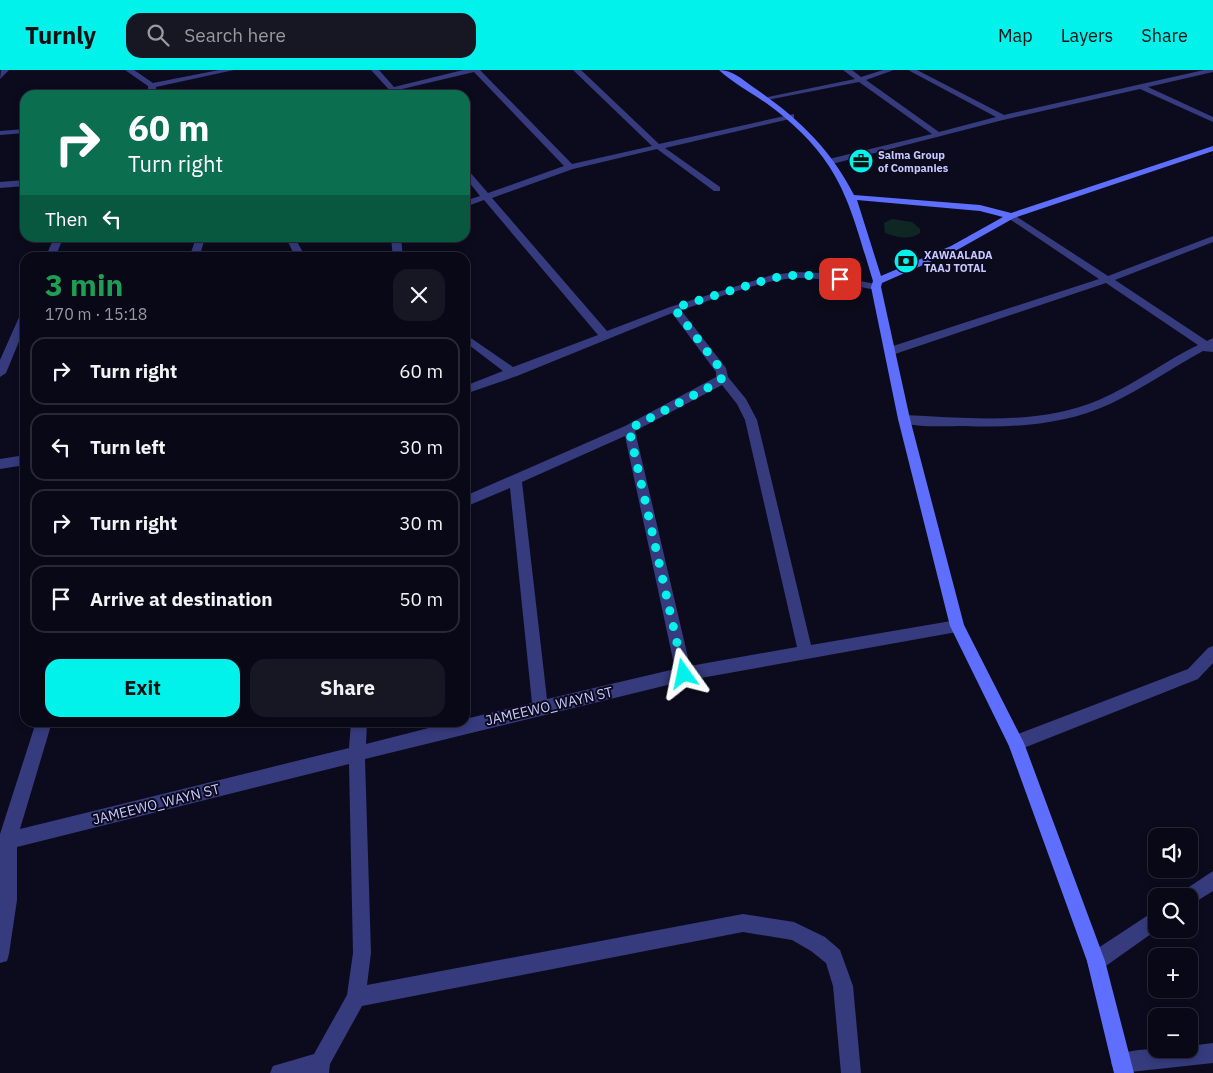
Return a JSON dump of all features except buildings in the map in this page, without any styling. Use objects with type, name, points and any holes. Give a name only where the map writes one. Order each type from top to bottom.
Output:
[{"type":"main road","points":[[724,70],[791,116],[832,161],[851,197],[877,284],[904,419],[957,626],[1016,743],[1096,961],[1122,1068]]},
{"type":"main road","points":[[877,284],[954,248],[1011,216],[1213,148]]},
{"type":"main road","points":[[851,197],[980,208],[1011,216]]},
{"type":"street","points":[[0,77],[5,70]]},
{"type":"street","points":[[129,70],[152,85],[230,70]]},
{"type":"street","points":[[375,70],[394,90]]},
{"type":"street","points":[[403,90],[474,70],[570,167]]},
{"type":"street","points":[[577,70],[657,146],[717,188]]},
{"type":"street","points":[[848,70],[939,135]]},
{"type":"street","points":[[767,98],[860,80],[890,70]]},
{"type":"street","points":[[912,70],[1003,118]]},
{"type":"street","points":[[832,161],[1003,118],[1213,70]]},
{"type":"street","points":[[152,85],[152,90]]},
{"type":"street","points":[[1140,86],[1213,120]]},
{"type":"street","points":[[470,202],[570,167],[791,116]]},
{"type":"street","points":[[0,133],[20,131]]},
{"type":"street","points":[[470,178],[605,336]]},
{"type":"street","points":[[0,185],[20,183]]},
{"type":"street","points":[[904,419],[1008,424],[1059,417],[1105,402],[1211,345],[1011,216]]},
{"type":"street","points":[[891,351],[1108,279],[1213,239]]},
{"type":"street","points":[[470,388],[513,373],[674,308],[772,278],[796,275],[821,276],[877,284]]},
{"type":"street","points":[[674,308],[722,371],[722,378],[742,402],[751,420],[806,652]]},
{"type":"street","points":[[0,373],[20,327]]},
{"type":"street","points":[[470,341],[513,373]]},
{"type":"street","points":[[470,500],[629,429],[717,383],[722,378]]},
{"type":"street","points":[[629,429],[684,674]]},
{"type":"street","points":[[0,464],[20,461]]},
{"type":"street","points":[[514,479],[540,708]]},
{"type":"street","name":"JAMEEWO_WAYN ST","points":[[470,725],[684,674],[957,626]]},
{"type":"street","points":[[1016,743],[1193,674],[1213,653]]},
{"type":"street","points":[[0,954],[8,900],[4,842],[42,727]]},
{"type":"street","points":[[280,1073],[320,1068],[356,997],[362,953],[357,753],[359,727]]},
{"type":"street","name":"JAMEEWO_WAYN ST","points":[[4,842],[463,727]]},
{"type":"street","points":[[1198,891],[1213,880]]},
{"type":"street","points":[[356,997],[743,923],[794,931],[818,944],[833,957],[844,986],[851,1073]]},
{"type":"street","points":[[1096,961],[1148,925]]},
{"type":"street","points":[[1122,1068],[1213,1053]]},
{"type":"green space","points":[[892,219],[912,222],[920,229],[920,233],[907,238],[885,233],[884,223]]},
{"type":"place","name":"Salma Group of Companies","points":[[861,161]]},
{"type":"place","name":"XAWAALADA TAAJ TOTAL","points":[[906,261]]},
{"type":"route","points":[[684,674],[629,429],[717,383],[722,378],[722,371],[674,308],[772,278],[796,275],[840,279]]}]
